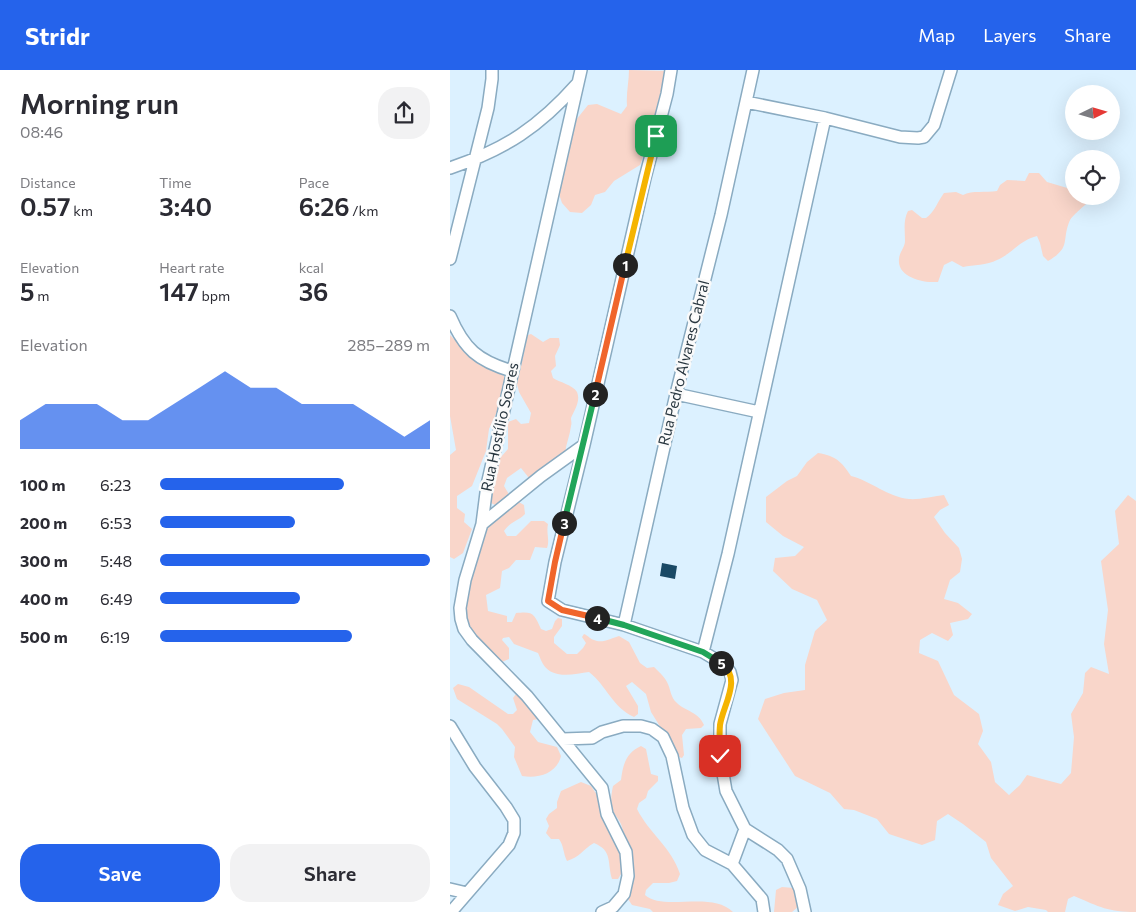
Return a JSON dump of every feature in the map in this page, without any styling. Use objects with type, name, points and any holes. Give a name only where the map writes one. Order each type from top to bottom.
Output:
[{"type":"street","points":[[450,259],[488,108],[492,70]]},
{"type":"street","points":[[671,70],[667,94],[555,562],[548,601],[562,610],[624,625],[703,652],[725,665],[730,672],[732,680],[720,724],[720,756],[726,791],[745,829],[778,850],[787,859],[800,888],[804,912]]},
{"type":"street","name":"Rua Pedro Alvares Cabral","points":[[624,625],[676,394],[721,215],[752,70]]},
{"type":"street","points":[[746,102],[826,118],[900,137],[918,138],[924,137],[938,118],[951,70]]},
{"type":"street","points":[[450,168],[475,160],[506,145],[532,128],[559,104],[580,76]]},
{"type":"street","name":"Rua Hostílio Soares","points":[[580,76],[487,485],[482,524],[465,580],[460,608],[464,629],[472,640],[527,696],[599,783],[607,814],[626,852],[628,876],[624,894],[613,907],[602,912]]},
{"type":"street","points":[[703,652],[728,554],[826,118]]},
{"type":"street","points":[[450,316],[466,347],[490,363],[512,371]]},
{"type":"street","points":[[676,394],[759,412]]},
{"type":"street","points":[[482,524],[541,476],[584,445]]},
{"type":"street","points":[[450,726],[475,767],[514,820],[514,833],[508,845],[451,912]]},
{"type":"street","points":[[563,739],[592,738],[602,732],[623,726],[641,726],[652,729],[663,737],[672,756],[683,808],[693,835],[705,850],[732,864],[762,900],[764,912]]},
{"type":"street","points":[[732,864],[745,829]]},
{"type":"street","points":[[450,889],[467,893]]},
{"type":"shaded area","points":[[629,70],[666,71],[664,90],[640,165],[614,181],[605,192],[595,195],[591,205],[582,213],[570,212],[562,203],[558,191],[576,120],[588,105],[597,104],[621,114],[627,106]]},
{"type":"shaded area","points":[[1029,173],[1039,173],[1047,182],[1065,187],[1065,205],[1085,205],[1070,220],[1065,243],[1060,252],[1055,256],[1048,261],[1043,256],[1037,236],[1026,240],[1003,257],[989,263],[963,267],[952,261],[944,265],[938,282],[919,280],[902,271],[899,259],[905,243],[905,222],[908,211],[912,210],[922,218],[926,218],[934,210],[944,193],[956,192],[963,195],[997,191],[1000,185],[1007,180],[1025,181]]},
{"type":"shaded area","points":[[531,334],[543,342],[550,338],[559,338],[560,345],[555,356],[556,366],[551,371],[553,378],[575,390],[578,395],[578,402],[571,418],[565,453],[529,478],[521,468],[507,478],[504,486],[510,496],[495,505],[491,503],[492,486],[500,458],[508,449],[508,422],[516,419],[521,424],[529,423],[531,413],[519,392],[517,384],[524,353],[525,336]]},
{"type":"shaded area","points":[[450,335],[480,365],[503,374],[505,379],[500,405],[489,429],[486,451],[472,486],[457,496],[457,508],[465,514],[464,522],[472,529],[463,553],[454,559],[450,557],[450,455],[456,450],[450,416]]},
{"type":"shaded area","points":[[818,453],[838,460],[851,476],[901,498],[913,499],[944,495],[949,505],[940,510],[934,517],[959,548],[962,559],[960,572],[950,580],[944,599],[958,603],[972,614],[968,619],[950,623],[953,635],[948,641],[932,633],[920,640],[919,653],[938,661],[954,695],[979,714],[983,731],[978,744],[991,762],[995,782],[1009,795],[1027,775],[1061,784],[1071,773],[1074,737],[1071,714],[1083,693],[1085,673],[1091,667],[1109,674],[1104,644],[1108,610],[1101,561],[1119,544],[1115,511],[1128,495],[1136,501],[1136,912],[1104,908],[1074,896],[1068,899],[1065,912],[1048,912],[1028,907],[1015,911],[998,905],[1003,894],[1013,886],[991,858],[986,842],[948,814],[937,821],[935,840],[922,845],[889,834],[877,819],[854,810],[844,809],[830,793],[795,776],[758,719],[765,699],[784,693],[805,690],[805,665],[815,631],[827,620],[817,600],[792,589],[773,571],[775,558],[795,556],[804,547],[783,536],[766,522],[766,497],[797,476],[807,462]]},
{"type":"shaded area","points":[[517,501],[524,505],[525,514],[504,531],[507,536],[516,536],[531,521],[544,521],[548,524],[548,545],[547,548],[535,547],[530,560],[516,560],[509,568],[502,571],[500,588],[486,595],[488,611],[507,616],[507,622],[512,622],[516,613],[530,613],[535,617],[541,629],[546,631],[552,629],[558,618],[562,619],[562,626],[554,637],[554,643],[567,654],[577,654],[583,648],[586,643],[582,637],[584,634],[597,641],[604,641],[619,636],[629,642],[640,663],[647,668],[654,667],[666,680],[675,701],[699,717],[704,725],[701,728],[686,729],[682,735],[684,755],[682,758],[679,757],[651,712],[646,694],[632,682],[626,686],[638,706],[638,714],[634,717],[620,708],[589,672],[564,675],[552,672],[543,664],[538,653],[514,644],[509,637],[502,640],[509,648],[509,659],[502,662],[471,631],[465,618],[465,600],[482,536],[491,522]]},
{"type":"shaded area","points":[[458,684],[469,687],[508,714],[513,714],[517,710],[513,698],[516,694],[521,695],[538,714],[538,719],[533,720],[530,732],[538,742],[557,747],[561,756],[556,767],[546,774],[535,777],[522,776],[514,757],[515,747],[497,724],[457,699],[453,688]]},
{"type":"shaded area","points":[[641,746],[646,749],[651,774],[658,776],[658,781],[648,791],[646,798],[639,803],[637,809],[672,856],[680,874],[677,881],[653,883],[646,890],[645,895],[653,900],[664,902],[713,902],[733,912],[653,912],[650,909],[632,905],[628,899],[632,881],[631,863],[620,822],[613,810],[611,796],[613,786],[621,780],[626,760],[632,752]]},
{"type":"shaded area","points":[[581,782],[591,786],[597,795],[622,853],[624,869],[618,879],[612,879],[607,853],[600,846],[594,843],[567,861],[559,839],[551,839],[546,833],[549,826],[546,819],[557,808],[561,791]]},
{"type":"shaded area","points":[[782,887],[794,888],[797,894],[799,906],[792,912],[774,912],[776,890]]},
{"type":"building","points":[[662,563],[677,566],[675,579],[660,576]]},
{"type":"route","points":[[656,136],[555,562],[548,601],[562,610],[624,625],[703,652],[725,665],[730,672],[732,680],[720,724],[720,756]]}]
